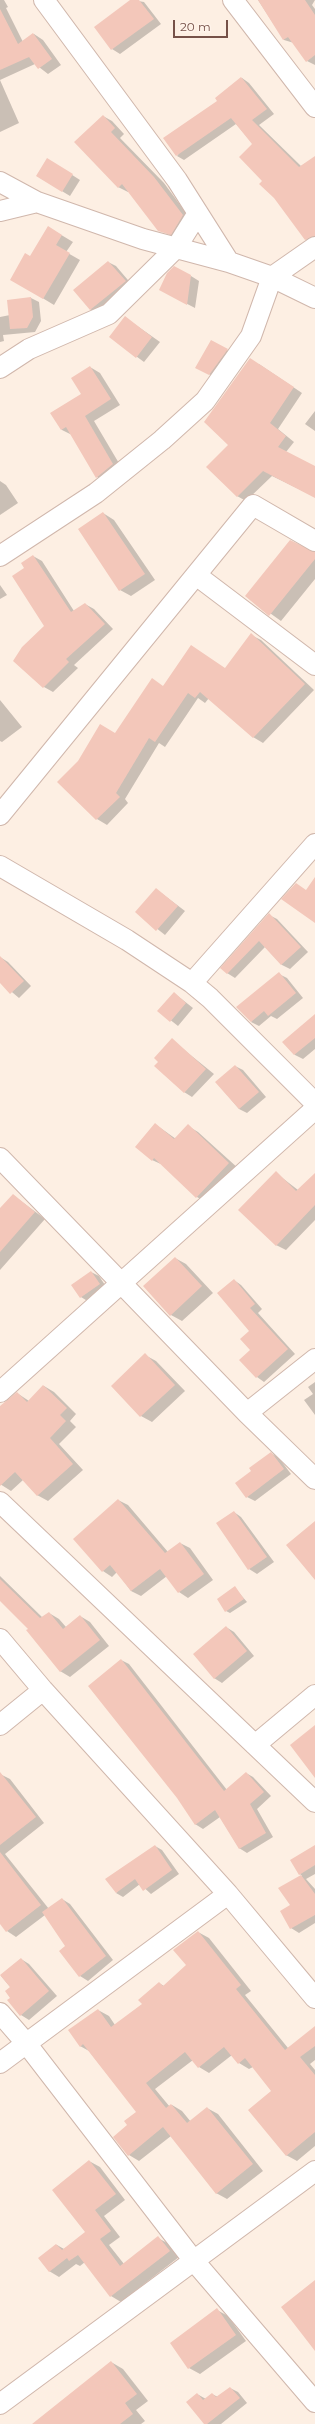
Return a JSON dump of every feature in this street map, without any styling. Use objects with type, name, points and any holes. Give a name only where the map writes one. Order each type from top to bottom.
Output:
[{"type":"street","points":[[44,0],[177,180],[229,262]]},
{"type":"street","points":[[233,0],[315,107]]},
{"type":"street","points":[[0,182],[37,202],[176,248],[229,262],[272,277],[315,298]]},
{"type":"street","points":[[0,211],[37,202]]},
{"type":"street","points":[[0,368],[29,349],[109,314],[176,248],[198,213]]},
{"type":"street","points":[[0,556],[96,492],[162,440],[205,401],[252,336],[272,277],[315,247]]},
{"type":"street","points":[[0,815],[253,505],[315,541]]},
{"type":"street","points":[[196,575],[315,665]]},
{"type":"street","points":[[192,983],[315,844]]},
{"type":"street","points":[[4,874],[127,940],[192,983],[210,998],[315,1103]]},
{"type":"street","points":[[0,1392],[315,1109]]},
{"type":"street","points":[[0,1158],[248,1413],[315,1479]]},
{"type":"street","points":[[248,1413],[315,1360]]},
{"type":"street","points":[[0,1502],[315,1802]]},
{"type":"street","points":[[0,1639],[43,1690],[228,1894],[315,1998]]},
{"type":"street","points":[[0,1725],[43,1690]]},
{"type":"street","points":[[255,1745],[315,1694]]},
{"type":"street","points":[[0,2063],[228,1894]]},
{"type":"street","points":[[0,2013],[26,2043],[194,2261],[315,2402]]},
{"type":"street","points":[[0,2404],[315,2171]]},
{"type":"building","points":[[130,0],[139,0],[154,19],[111,50],[94,27]]},
{"type":"building","points":[[258,0],[305,0],[315,15],[315,55],[306,62],[288,37],[283,40]]},
{"type":"building","points":[[0,9],[18,44],[33,33],[52,59],[38,69],[29,57],[0,70]]},
{"type":"building","points":[[241,77],[267,109],[252,120],[299,167],[315,156],[315,236],[305,240],[274,198],[259,184],[262,181],[239,157],[252,144],[231,118],[176,156],[163,138],[217,101],[215,98]]},
{"type":"building","points":[[103,115],[115,128],[111,132],[154,177],[183,215],[171,235],[158,231],[122,184],[118,188],[74,142]]},
{"type":"building","points":[[47,158],[73,174],[62,192],[36,176]]},
{"type":"building","points":[[48,226],[62,235],[56,245],[70,253],[43,299],[10,280],[25,253],[30,256]]},
{"type":"building","points":[[108,261],[126,281],[90,310],[73,290]]},
{"type":"building","points":[[174,266],[191,275],[187,305],[159,290],[167,273]]},
{"type":"building","points":[[31,297],[33,317],[27,328],[10,329],[7,300]]},
{"type":"building","points":[[125,316],[152,337],[136,358],[109,337]]},
{"type":"building","points":[[211,340],[228,349],[209,375],[195,368]]},
{"type":"building","points":[[250,358],[294,387],[270,423],[286,436],[278,447],[315,466],[315,498],[263,471],[237,497],[206,467],[228,445],[204,422]]},
{"type":"building","points":[[90,366],[111,399],[85,416],[113,464],[96,478],[66,427],[61,430],[50,413],[81,394],[71,378]]},
{"type":"building","points":[[103,512],[145,574],[119,591],[78,529]]},
{"type":"building","points":[[290,540],[315,552],[315,559],[269,616],[245,596]]},
{"type":"building","points":[[33,555],[71,612],[85,603],[105,624],[66,659],[69,662],[43,688],[13,661],[22,647],[44,626],[12,576],[24,568],[21,563]]},
{"type":"building","points":[[251,633],[305,684],[253,738],[200,692],[195,698],[188,693],[155,742],[149,738],[116,793],[120,797],[96,820],[57,782],[78,761],[100,724],[115,733],[152,678],[163,686],[191,645],[225,668]]},
{"type":"building","points":[[315,877],[315,923],[281,899],[296,883],[306,890]]},
{"type":"building","points":[[156,888],[178,906],[156,931],[135,912]]},
{"type":"building","points":[[269,913],[301,947],[281,965],[259,941],[227,974],[220,968]]},
{"type":"building","points":[[0,956],[24,981],[10,994],[0,983]]},
{"type":"building","points":[[279,972],[296,993],[268,1016],[264,1011],[251,1022],[236,1007]]},
{"type":"building","points":[[174,992],[186,1003],[170,1022],[157,1011]]},
{"type":"building","points":[[315,1014],[315,1038],[294,1055],[282,1042]]},
{"type":"building","points":[[172,1038],[206,1069],[184,1093],[154,1066],[158,1062],[154,1058]]},
{"type":"building","points":[[235,1065],[259,1092],[239,1109],[215,1082]]},
{"type":"building","points":[[155,1123],[174,1139],[188,1124],[229,1163],[196,1198],[154,1158],[152,1161],[135,1147]]},
{"type":"building","points":[[276,1171],[296,1191],[315,1173],[315,1205],[276,1246],[238,1210]]},
{"type":"building","points":[[13,1194],[35,1212],[0,1252],[0,1208]]},
{"type":"building","points":[[175,1257],[202,1286],[170,1316],[143,1286]]},
{"type":"building","points":[[91,1271],[100,1284],[80,1298],[71,1285]]},
{"type":"building","points":[[234,1279],[255,1304],[250,1308],[288,1349],[256,1378],[239,1360],[250,1350],[240,1339],[249,1331],[217,1293]]},
{"type":"building","points":[[145,1353],[175,1385],[140,1417],[111,1386]]},
{"type":"building","points":[[43,1385],[67,1408],[60,1415],[66,1421],[50,1438],[73,1464],[37,1496],[15,1472],[0,1486],[0,1406],[17,1392],[27,1402]]},
{"type":"building","points":[[271,1452],[284,1469],[246,1498],[235,1483],[251,1471],[249,1468]]},
{"type":"building","points":[[118,1499],[165,1553],[180,1542],[204,1574],[178,1593],[160,1569],[131,1591],[110,1565],[102,1572],[73,1539]]},
{"type":"building","points":[[234,1511],[267,1557],[248,1570],[216,1523]]},
{"type":"building","points":[[315,1521],[315,1580],[286,1545]]},
{"type":"building","points":[[0,1579],[40,1618],[49,1612],[63,1629],[80,1615],[100,1640],[60,1672],[26,1630],[28,1629],[0,1601]]},
{"type":"building","points":[[235,1586],[244,1599],[225,1612],[217,1599]]},
{"type":"building","points":[[226,1626],[247,1651],[214,1679],[193,1654]]},
{"type":"building","points":[[121,1659],[224,1791],[246,1772],[264,1792],[250,1804],[266,1833],[239,1849],[215,1810],[195,1825],[177,1798],[88,1686]]},
{"type":"building","points":[[315,1725],[315,1778],[290,1745]]},
{"type":"building","points":[[0,1772],[36,1817],[0,1845]]},
{"type":"building","points":[[155,1845],[172,1870],[143,1891],[135,1879],[116,1893],[105,1879]]},
{"type":"building","points":[[315,1845],[315,1865],[299,1875],[290,1860]]},
{"type":"building","points":[[0,1852],[41,1905],[6,1932],[0,1924]]},
{"type":"building","points":[[301,1875],[315,1894],[315,1915],[290,1929],[280,1911],[290,1905],[278,1888]]},
{"type":"building","points":[[62,1898],[106,1956],[79,1977],[59,1951],[65,1946],[42,1912]]},
{"type":"building","points":[[198,1931],[241,1985],[236,1989],[285,2050],[315,2026],[315,2046],[300,2057],[315,2075],[315,2132],[286,2156],[248,2110],[271,2091],[245,2058],[238,2064],[224,2047],[198,2068],[185,2052],[146,2083],[166,2108],[171,2104],[187,2123],[207,2107],[253,2164],[216,2194],[163,2127],[128,2156],[113,2137],[127,2125],[124,2121],[136,2112],[83,2044],[80,2047],[68,2030],[98,2009],[111,2027],[142,2004],[138,2000],[159,1982],[163,1986],[186,1965],[173,1950]]},
{"type":"building","points":[[21,1958],[49,1991],[20,2016],[7,2000],[10,1998],[5,1991],[10,1987],[0,1975]]},
{"type":"building","points":[[89,2160],[116,2194],[95,2210],[111,2231],[100,2239],[120,2266],[158,2236],[170,2251],[110,2297],[78,2255],[69,2261],[67,2258],[49,2272],[38,2258],[56,2244],[62,2250],[85,2232],[52,2190]]},
{"type":"building","points":[[315,2280],[315,2351],[281,2307]]},
{"type":"building","points":[[217,2308],[236,2335],[188,2369],[170,2343]]},
{"type":"building","points":[[111,2361],[137,2394],[125,2403],[133,2414],[120,2424],[32,2424]]},
{"type":"building","points":[[230,2387],[240,2398],[207,2424],[204,2424],[186,2402],[197,2393],[203,2400],[212,2393],[216,2397]]}]
